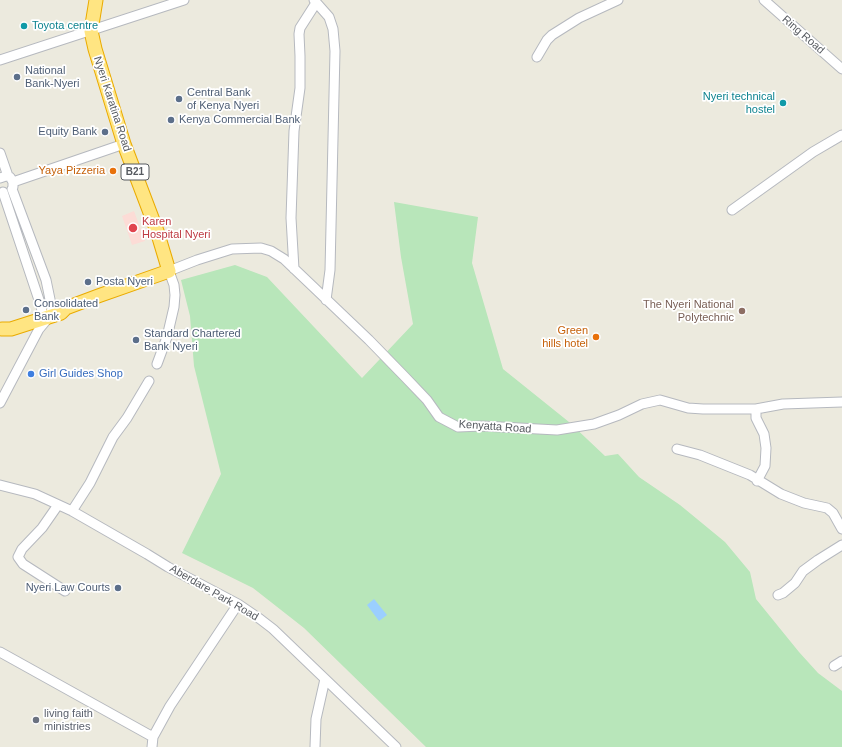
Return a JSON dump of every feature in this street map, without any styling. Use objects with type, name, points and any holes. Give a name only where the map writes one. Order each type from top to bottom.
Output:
[{"type":"highway","name":"Nyeri Karatina Road","points":[[96,0],[91,31],[95,50],[124,144],[156,231],[169,272]]},
{"type":"highway","points":[[1,329],[11,329],[61,313],[66,308],[169,272]]},
{"type":"street","points":[[0,60],[184,0]]},
{"type":"street","points":[[537,57],[546,40],[552,35],[579,18],[618,0]]},
{"type":"street","name":"Ring Road","points":[[764,0],[842,69]]},
{"type":"street","points":[[294,269],[291,218],[294,131],[300,88],[299,34],[300,28],[315,1],[329,17],[333,29],[335,51],[330,270],[326,300]]},
{"type":"street","points":[[732,210],[813,152],[842,135]]},
{"type":"street","points":[[6,184],[124,144]]},
{"type":"street","points":[[0,153],[6,184],[45,317],[0,403]]},
{"type":"street","name":"Kenyatta Road","points":[[169,272],[197,260],[232,249],[253,248],[271,251],[284,259],[369,340],[427,400],[438,417],[458,426],[557,430],[594,424],[619,415],[642,404],[660,400],[688,408],[756,409],[783,404],[842,402]]},
{"type":"street","points":[[157,364],[174,307],[174,285],[169,272]]},
{"type":"street","points":[[72,511],[90,483],[113,437],[127,418],[149,381]]},
{"type":"street","points":[[756,409],[756,418],[764,434],[766,448],[765,466],[757,481]]},
{"type":"street","points":[[677,450],[700,455],[750,475],[757,481],[781,494],[804,503],[827,508],[833,514],[842,529]]},
{"type":"street","name":"Aberdare Park Road","points":[[0,485],[35,494],[72,511],[168,567],[238,604],[273,629],[396,747]]},
{"type":"street","points":[[58,505],[42,528],[22,549],[18,557],[24,564],[65,591]]},
{"type":"street","points":[[778,595],[784,593],[795,583],[803,571],[842,545]]},
{"type":"street","points":[[0,652],[152,744],[170,706],[238,604]]},
{"type":"street","points":[[834,666],[842,661]]},
{"type":"street","points":[[315,747],[316,719],[325,679]]},
{"type":"shaded area","name":"Karen Hospital Nyeri","points":[[134,211],[145,241],[132,245],[122,216]]},
{"type":"green space","points":[[394,202],[478,217],[472,263],[503,369],[569,422],[605,456],[618,454],[639,477],[680,505],[725,542],[750,572],[756,599],[818,673],[842,691],[842,747],[426,747],[304,628],[253,588],[182,553],[221,474],[194,366],[190,316],[181,280],[235,265],[267,277],[362,378],[413,324],[401,257]]},
{"type":"water","points":[[374,599],[387,615],[379,621],[367,605]]},
{"type":"place","name":"Toyota centre","points":[[24,26]]},
{"type":"place","name":"National Bank-Nyeri","points":[[17,77]]},
{"type":"place","name":"Central Bank of Kenya Nyeri","points":[[179,99]]},
{"type":"place","name":"Nyeri technical hostel","points":[[783,103]]},
{"type":"place","name":"Kenya Commercial Bank","points":[[171,120]]},
{"type":"place","name":"Equity Bank","points":[[105,132]]},
{"type":"place","name":"Yaya Pizzeria","points":[[113,171]]},
{"type":"place","name":"Karen Hospital Nyeri","points":[[133,228]]},
{"type":"place","name":"Posta Nyeri","points":[[88,282]]},
{"type":"place","name":"Consolidated Bank","points":[[26,310]]},
{"type":"place","name":"The Nyeri National Polytechnic","points":[[742,311]]},
{"type":"place","name":"Green hills hotel","points":[[596,337]]},
{"type":"place","name":"Standard Chartered Bank Nyeri","points":[[136,340]]},
{"type":"place","name":"Girl Guides Shop","points":[[31,374]]},
{"type":"place","name":"Nyeri Law Courts","points":[[118,588]]},
{"type":"place","name":"living faith ministries","points":[[36,720]]}]
